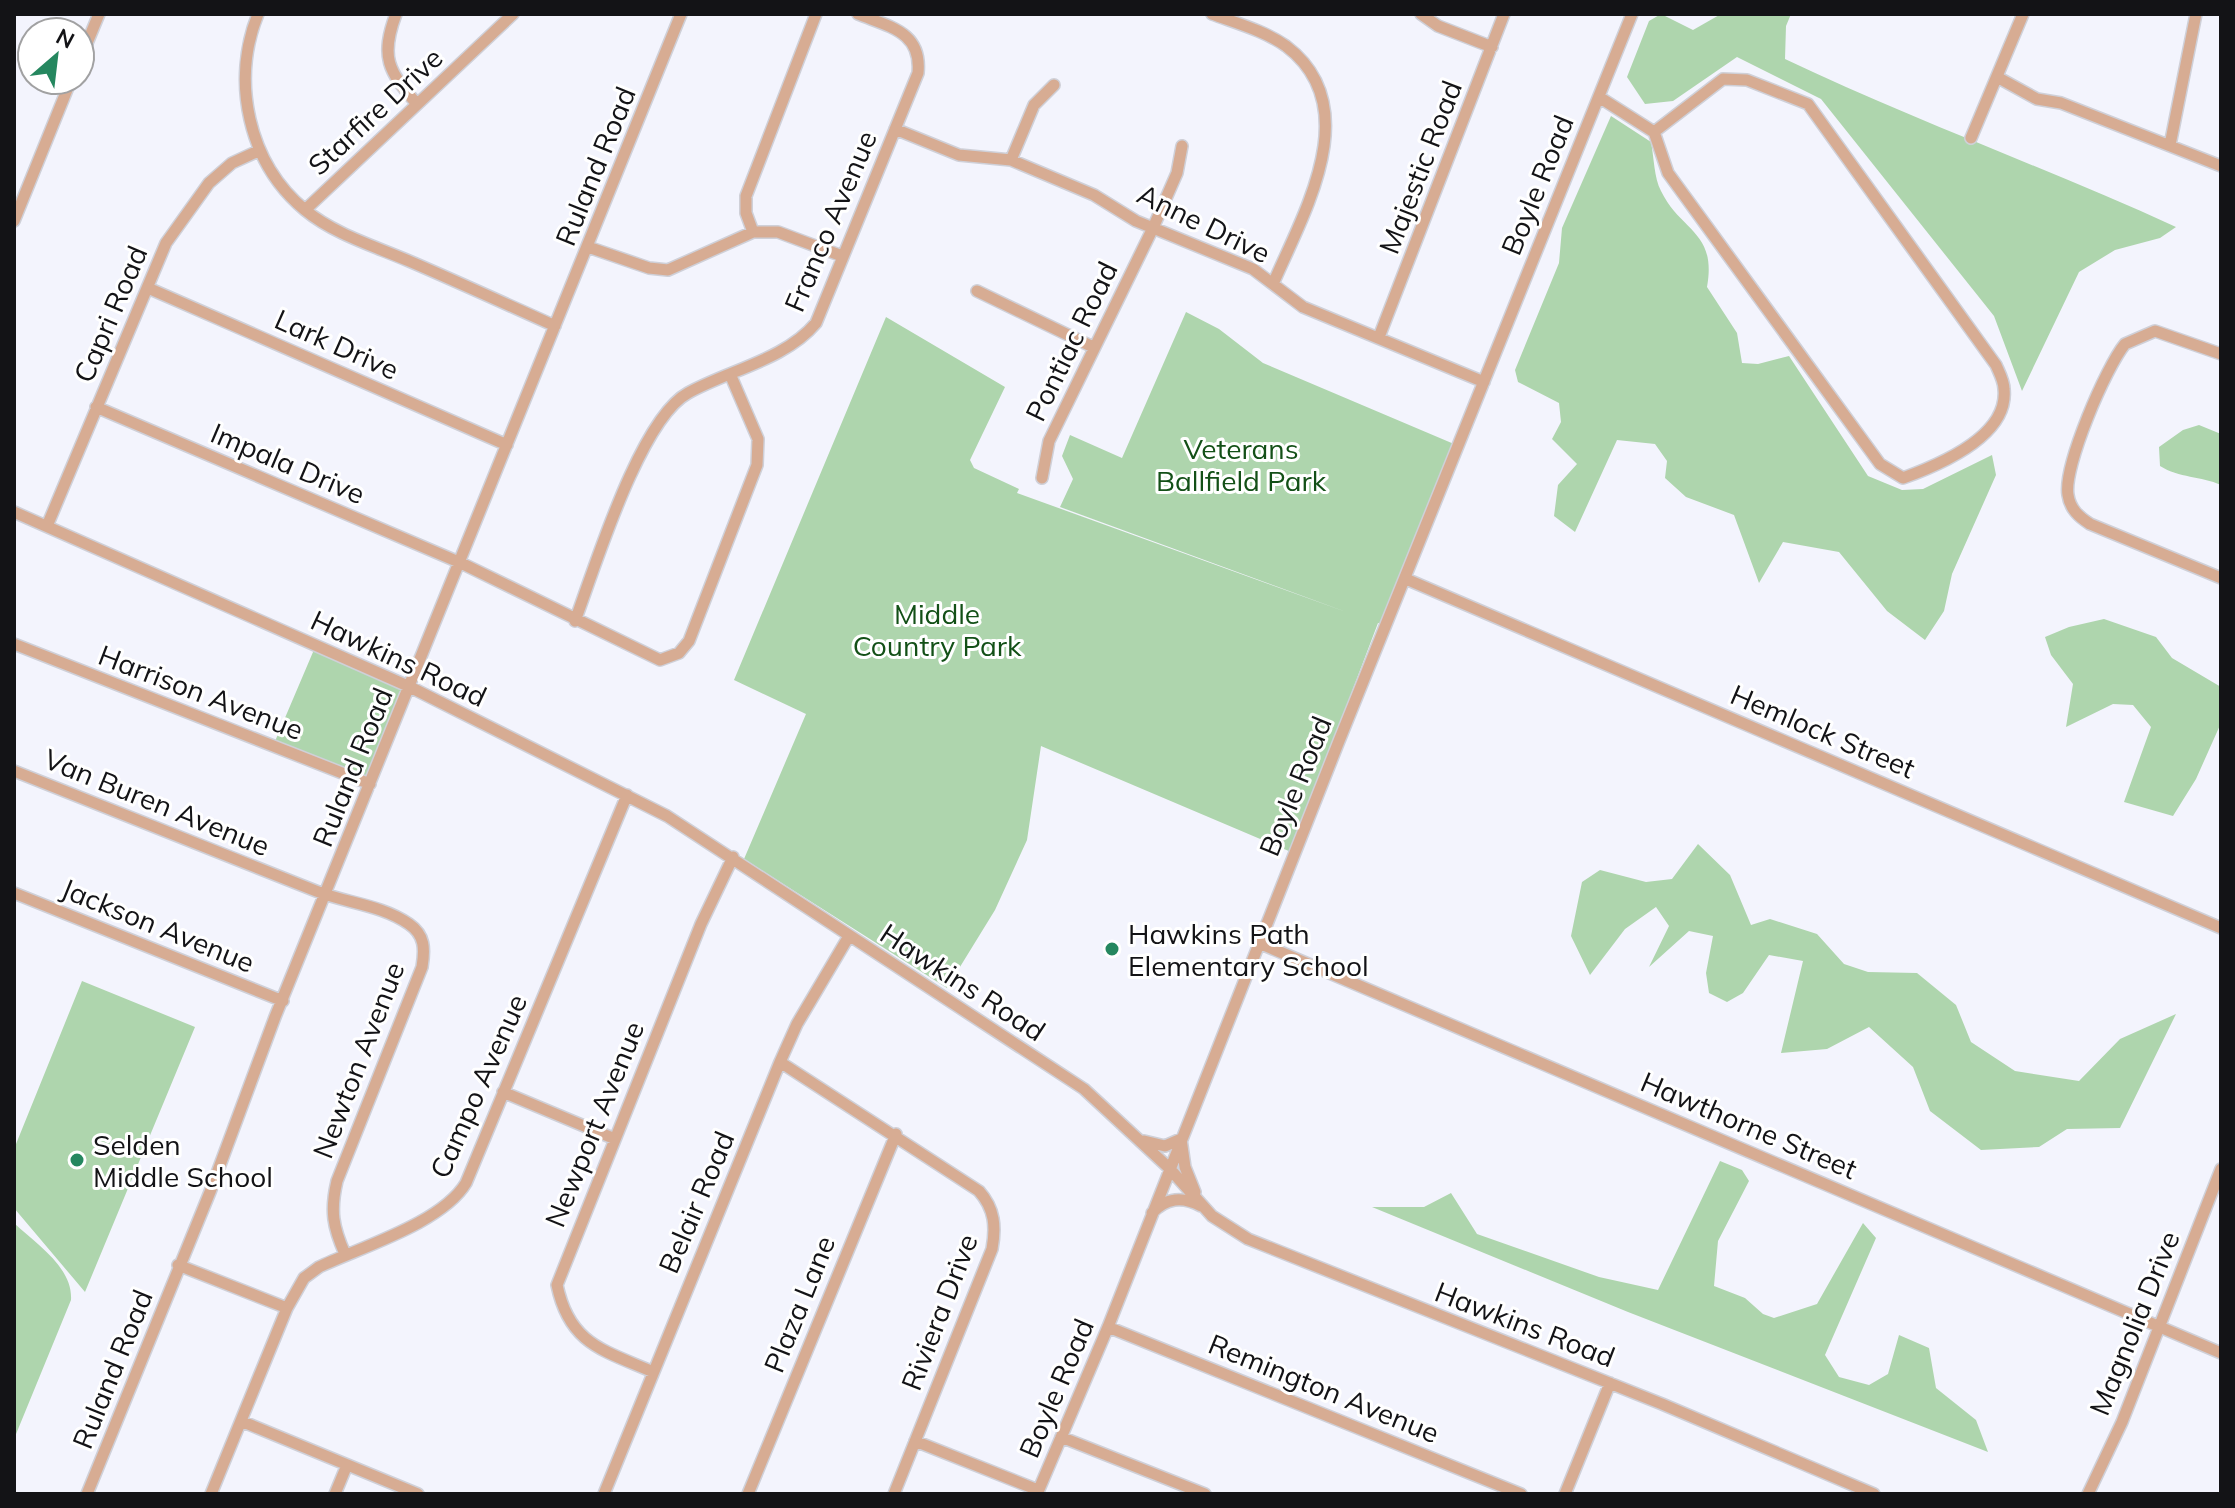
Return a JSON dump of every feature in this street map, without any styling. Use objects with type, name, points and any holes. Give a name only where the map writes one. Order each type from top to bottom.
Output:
[{"type":"street","points":[[258,14],[248,49],[246,76],[250,124],[258,151],[279,183],[305,210],[342,233],[555,326]]},
{"type":"street","points":[[396,14],[386,48],[389,66],[417,104]]},
{"type":"street","name":"Starfire Drive","points":[[305,210],[513,14]]},
{"type":"street","name":"Ruland Road","points":[[87,1494],[681,14]]},
{"type":"street","points":[[753,232],[746,213],[746,196],[816,14]]},
{"type":"street","name":"Franco Avenue","points":[[575,621],[651,431],[668,407],[686,394],[796,344],[816,323],[918,73],[920,55],[902,33],[858,14]]},
{"type":"street","points":[[1212,14],[1287,47],[1307,70],[1324,111],[1326,154],[1273,284]]},
{"type":"street","points":[[1421,14],[1438,26],[1492,47]]},
{"type":"street","name":"Majestic Road","points":[[1379,337],[1504,14]]},
{"type":"street","name":"Boyle Road","points":[[1038,1492],[1108,1327],[1632,14]]},
{"type":"street","points":[[1971,138],[2023,14]]},
{"type":"street","points":[[2170,145],[2196,14]]},
{"type":"street","points":[[1997,77],[2037,99],[2061,103],[2221,166]]},
{"type":"street","points":[[1723,79],[1747,80],[1808,104],[1996,365],[2005,389],[1999,417],[1986,432],[1930,468],[1903,478],[1880,464],[1668,173],[1654,132],[1723,79]]},
{"type":"street","points":[[1011,160],[1034,105],[1054,85]]},
{"type":"street","points":[[14,221],[65,96]]},
{"type":"street","name":"Boyle Road","points":[[1599,97],[1654,132]]},
{"type":"street","name":"Anne Drive","points":[[895,129],[959,155],[1011,160],[1094,195],[1136,221],[1241,263],[1303,307],[1484,382]]},
{"type":"street","name":"Pontiac Road","points":[[1042,478],[1049,441],[1153,228],[1177,173],[1182,146]]},
{"type":"street","name":"Capri Road","points":[[47,526],[166,243],[193,201],[232,163],[258,151]]},
{"type":"street","points":[[588,247],[649,268],[668,270],[753,232],[790,235],[842,256]]},
{"type":"street","name":"Lark Drive","points":[[148,288],[507,445]]},
{"type":"street","points":[[977,291],[1093,347]]},
{"type":"street","points":[[2221,354],[2155,331],[2125,344],[2112,363],[2088,420],[2068,475],[2067,494],[2074,511],[2090,524],[2221,578]]},
{"type":"street","name":"Impala Drive","points":[[96,407],[461,563],[660,660],[679,653],[689,641],[760,452],[730,374]]},
{"type":"street","name":"Hawkins Road","points":[[14,512],[410,687],[627,795],[733,857],[1084,1089],[1169,1168],[1203,1207],[1248,1239],[1610,1383],[1874,1494]]},
{"type":"street","name":"Hemlock Street","points":[[1406,579],[2221,928]]},
{"type":"street","name":"Harrison Avenue","points":[[14,644],[370,784]]},
{"type":"street","name":"Van Buren Avenue","points":[[14,771],[326,895]]},
{"type":"street","name":"Campo Avenue","points":[[211,1494],[287,1308],[304,1278],[345,1254],[434,1214],[457,1197],[627,795]]},
{"type":"street","name":"Newport Avenue","points":[[651,1371],[597,1348],[576,1333],[567,1318],[557,1285],[701,924],[733,857]]},
{"type":"street","name":"Jackson Avenue","points":[[14,893],[283,1001]]},
{"type":"street","name":"Newton Avenue","points":[[326,895],[408,923],[420,933],[425,950],[422,967],[337,1181],[330,1207],[333,1227],[345,1254]]},
{"type":"street","name":"Belair Road","points":[[604,1494],[651,1371],[780,1062],[797,1024],[849,936]]},
{"type":"street","name":"Hawthorne Street","points":[[1259,943],[2221,1353]]},
{"type":"street","name":"Riviera Drive","points":[[780,1062],[896,1134],[979,1191],[987,1200],[995,1222],[992,1249],[894,1494]]},
{"type":"street","points":[[503,1092],[615,1139]]},
{"type":"street","name":"Plaza Lane","points":[[748,1494],[896,1134]]},
{"type":"street","points":[[1136,1137],[1165,1146],[1181,1139],[1185,1167],[1203,1207]]},
{"type":"street","name":"Magnolia Drive","points":[[2088,1494],[2122,1422],[2221,1169]]},
{"type":"street","points":[[1151,1214],[1166,1202],[1180,1199],[1203,1207]]},
{"type":"street","points":[[178,1265],[287,1308]]},
{"type":"street","name":"Remington Avenue","points":[[1108,1327],[1521,1494]]},
{"type":"street","points":[[1565,1494],[1610,1383]]},
{"type":"street","points":[[241,1421],[418,1494]]},
{"type":"street","points":[[1061,1437],[1205,1494]]},
{"type":"street","points":[[915,1441],[1038,1492]]},
{"type":"street","points":[[335,1494],[347,1465]]},
{"type":"green space","points":[[1661,14],[1693,30],[1721,14],[1791,14],[1786,26],[1785,59],[2176,227],[2160,238],[2115,250],[2079,272],[2022,391],[1994,316],[1821,99],[1737,57],[1673,101],[1645,104],[1627,77],[1649,21]]},
{"type":"green space","points":[[1611,116],[1651,142],[1659,186],[1669,205],[1702,243],[1709,268],[1707,287],[1737,333],[1742,363],[1758,364],[1789,356],[1868,476],[1902,490],[1923,489],[1992,455],[1996,475],[1952,574],[1944,611],[1925,640],[1887,611],[1839,552],[1783,542],[1759,583],[1734,515],[1686,497],[1665,478],[1667,461],[1655,444],[1617,440],[1575,532],[1554,516],[1558,485],[1577,464],[1552,439],[1561,422],[1559,403],[1518,382],[1515,370],[1559,263],[1562,228]]},
{"type":"green space","name":"Middle Country Park","points":[[1186,312],[1219,329],[1263,363],[1454,444],[1383,624],[1378,623],[1291,852],[1041,746],[1027,840],[995,910],[947,988],[744,859],[806,714],[734,680],[886,317],[1005,387],[970,460],[974,468],[1019,489],[1017,493],[1349,613],[1060,507],[1073,479],[1062,456],[1070,435],[1122,458]]},
{"type":"green space","points":[[2199,425],[2221,434],[2221,485],[2160,466],[2159,447],[2183,430]]},
{"type":"green space","points":[[2104,619],[2156,637],[2172,658],[2221,687],[2221,723],[2196,779],[2173,816],[2124,802],[2151,727],[2133,705],[2113,704],[2066,727],[2073,684],[2051,655],[2045,637],[2069,627]]},
{"type":"green space","points":[[316,645],[410,687],[370,784],[273,746]]},
{"type":"green space","points":[[1698,844],[1730,875],[1751,925],[1770,919],[1817,934],[1844,964],[1868,972],[1917,973],[1956,1005],[1971,1042],[2015,1071],[2079,1081],[2120,1039],[2176,1014],[2120,1128],[2067,1129],[2039,1147],[1981,1150],[1930,1111],[1913,1067],[1869,1027],[1827,1049],[1781,1053],[1803,961],[1769,955],[1743,993],[1727,1002],[1709,993],[1706,973],[1713,936],[1689,931],[1649,967],[1669,926],[1656,907],[1625,929],[1590,975],[1571,936],[1582,882],[1600,870],[1646,882],[1672,879]]},
{"type":"green space","name":"Selden Middle School","points":[[82,981],[195,1027],[85,1292],[14,1208],[14,1149]]},
{"type":"green space","points":[[1720,1161],[1742,1170],[1749,1181],[1718,1241],[1714,1286],[1745,1298],[1763,1314],[1774,1318],[1817,1304],[1863,1223],[1876,1238],[1825,1355],[1839,1377],[1869,1385],[1888,1374],[1899,1335],[1929,1348],[1936,1388],[1976,1420],[1988,1452],[1628,1312],[1372,1207],[1424,1207],[1451,1193],[1477,1234],[1599,1277],[1658,1290]]},
{"type":"green space","points":[[14,1223],[60,1267],[70,1288],[71,1300],[14,1439]]},
{"type":"place","name":"Hawkins Path Elementary School","points":[[1112,949]]},
{"type":"place","name":"Selden Middle School","points":[[77,1160]]},
{"type":"park label","name":"Veterans Ballfield Park","points":[[1241,464]]}]
